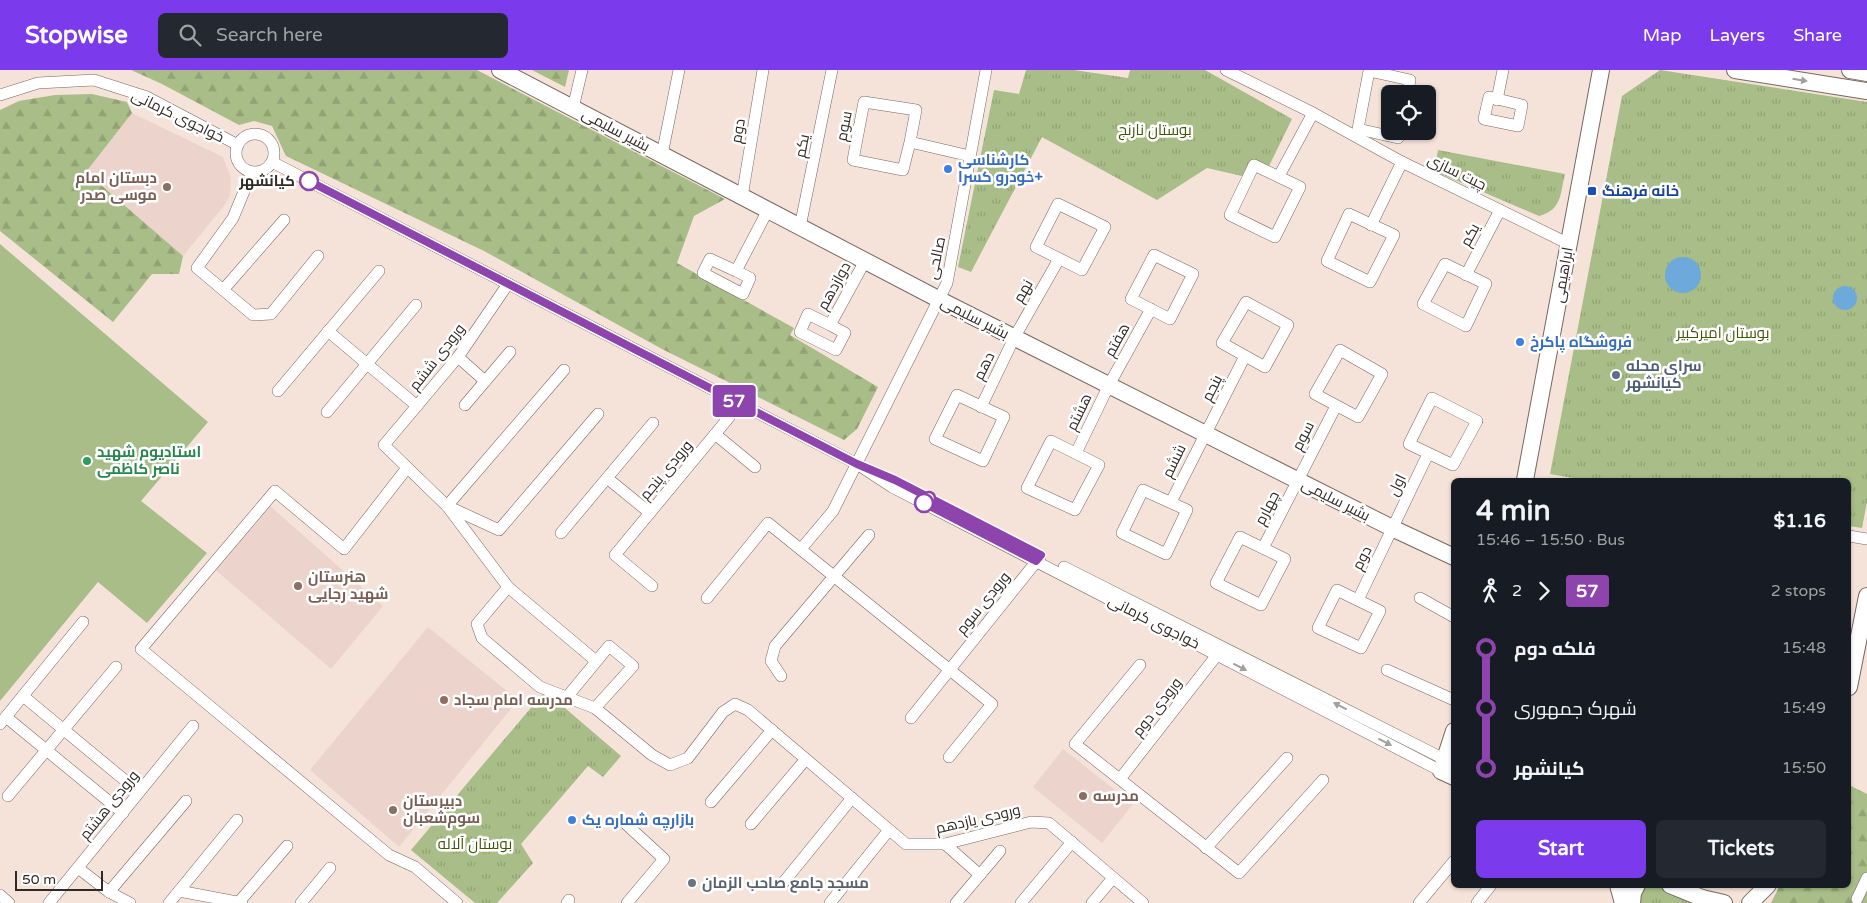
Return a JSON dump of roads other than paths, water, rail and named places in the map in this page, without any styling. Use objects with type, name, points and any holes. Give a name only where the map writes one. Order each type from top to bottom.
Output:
[{"type":"main road","name":"بشیر سلیمی","points":[[500,70],[1014,338],[1394,529],[1451,556]]},
{"type":"main road","name":"ابراهیمی","points":[[1525,478],[1601,70]]},
{"type":"main road","points":[[1734,70],[1867,91]]},
{"type":"main road","points":[[1850,70],[1867,73]]},
{"type":"main road","points":[[1851,677],[1867,596]]},
{"type":"main road","points":[[1450,764],[1449,742],[1451,738]]},
{"type":"main road","points":[[1619,888],[1623,903]]},
{"type":"main road","points":[[1632,903],[1636,888]]},
{"type":"main road","points":[[1680,888],[1704,900],[1724,903]]},
{"type":"main road","points":[[1750,903],[1765,888]]},
{"type":"main road","points":[[1765,903],[1768,888]]},
{"type":"street","points":[[573,108],[582,70]]},
{"type":"street","points":[[662,155],[679,70]]},
{"type":"street","name":"دوم","points":[[742,197],[763,70]]},
{"type":"street","name":"یکم","points":[[800,227],[832,70]]},
{"type":"street","name":"صالحی","points":[[801,550],[833,511],[947,283],[986,70]]},
{"type":"street","points":[[1497,100],[1503,70]]},
{"type":"street","points":[[1381,134],[1358,129],[1369,71],[1391,72],[1410,80],[1409,85]]},
{"type":"street","name":"چیت سازی","points":[[1233,72],[1402,162],[1569,244]]},
{"type":"street","name":"خواجوی کرمانی","points":[[0,95],[38,83],[94,80],[147,97],[238,145]]},
{"type":"street","name":"سوم","points":[[864,102],[916,110],[910,142],[904,170],[853,160],[864,102]]},
{"type":"street","points":[[1279,176],[1313,113]]},
{"type":"street","points":[[246,136],[263,136],[272,144],[274,156],[272,162],[264,170],[252,172],[242,167],[238,162],[236,151],[238,145],[246,136]]},
{"type":"street","points":[[910,142],[970,156]]},
{"type":"street","name":"خواجوی کرمانی","points":[[272,162],[857,464],[895,480],[1217,655],[1450,764]]},
{"type":"street","points":[[1371,224],[1402,162]]},
{"type":"street","points":[[1254,165],[1279,176],[1300,187],[1275,236],[1230,215],[1254,165]]},
{"type":"street","points":[[252,172],[233,218],[197,268],[253,315],[271,314],[318,256]]},
{"type":"street","points":[[1058,204],[1105,227],[1082,270],[1059,259],[1036,246],[1058,204]]},
{"type":"street","points":[[736,271],[768,210]]},
{"type":"street","name":"یکم","points":[[1466,275],[1500,210]]},
{"type":"street","points":[[1349,214],[1371,224],[1394,236],[1370,282],[1326,261],[1349,214]]},
{"type":"street","points":[[223,290],[284,220]]},
{"type":"street","points":[[1154,255],[1193,274],[1170,319],[1151,309],[1131,299],[1154,255]]},
{"type":"street","name":"نهم","points":[[1014,338],[1059,259]]},
{"type":"street","name":"دوازدهم","points":[[830,325],[865,261]]},
{"type":"street","points":[[1445,264],[1466,275],[1486,284],[1466,326],[1423,304],[1445,264]]},
{"type":"street","points":[[278,391],[379,271]]},
{"type":"street","name":"ورودی ششم","points":[[407,468],[384,445],[458,357],[508,284]]},
{"type":"street","points":[[1246,302],[1288,325],[1265,367],[1245,356],[1222,343],[1246,302]]},
{"type":"street","points":[[327,412],[416,305]]},
{"type":"street","name":"هفتم","points":[[1109,385],[1151,309]]},
{"type":"street","points":[[328,331],[417,406]]},
{"type":"street","name":"دهم","points":[[981,407],[1014,338]]},
{"type":"street","points":[[1340,350],[1382,374],[1358,418],[1336,406],[1315,394],[1340,350]]},
{"type":"street","points":[[465,405],[510,352]]},
{"type":"street","name":"پنجم","points":[[1205,434],[1245,356]]},
{"type":"street","points":[[458,357],[485,381]]},
{"type":"street","points":[[447,506],[564,370]]},
{"type":"street","name":"هشتم","points":[[1076,453],[1109,385]]},
{"type":"street","points":[[957,395],[981,407],[1004,417],[983,460],[935,439],[957,395]]},
{"type":"street","points":[[1432,398],[1477,421],[1453,465],[1428,454],[1409,444],[1432,398]]},
{"type":"street","name":"ورودی پنجم","points":[[652,586],[615,555],[740,404]]},
{"type":"street","name":"سوم","points":[[1298,480],[1336,406]]},
{"type":"street","points":[[447,506],[500,530],[598,414]]},
{"type":"street","points":[[561,532],[653,424]]},
{"type":"street","points":[[715,434],[755,467]]},
{"type":"street","name":"ششم","points":[[1171,502],[1205,434]]},
{"type":"street","points":[[1051,441],[1076,453],[1099,465],[1075,510],[1027,488],[1051,441]]},
{"type":"street","name":"اول","points":[[1394,529],[1428,454]]},
{"type":"street","points":[[457,903],[415,868],[389,855],[141,649],[275,491],[344,549],[407,468],[447,506],[508,587],[596,661]]},
{"type":"street","points":[[607,478],[650,513]]},
{"type":"street","name":"چهارم","points":[[1263,548],[1298,480]]},
{"type":"street","points":[[1143,490],[1171,502],[1187,510],[1166,554],[1122,533],[1143,490]]},
{"type":"street","points":[[707,598],[768,523],[992,704],[949,756]]},
{"type":"street","name":"دوم","points":[[1358,600],[1394,529]]},
{"type":"street","points":[[781,676],[771,661],[775,646],[869,535]]},
{"type":"street","points":[[1851,536],[1867,539]]},
{"type":"street","points":[[1240,537],[1263,548],[1285,559],[1261,605],[1216,583],[1240,537]]},
{"type":"street","name":"خواجوی کرمانی","points":[[1038,558],[1450,764]]},
{"type":"street","name":"ورودی سوم","points":[[910,718],[1038,558]]},
{"type":"street","points":[[508,587],[477,624],[482,638],[540,687],[595,708],[633,666],[608,646],[567,697]]},
{"type":"street","points":[[1337,590],[1358,600],[1380,611],[1361,648],[1318,628],[1337,590]]},
{"type":"street","points":[[1420,598],[1451,615]]},
{"type":"street","points":[[83,622],[3,720],[46,750],[123,813]]},
{"type":"street","name":"ورودی دوم","points":[[1120,779],[1217,655]]},
{"type":"street","points":[[1140,665],[1075,744],[1239,874],[1323,780]]},
{"type":"street","points":[[8,796],[116,667]]},
{"type":"street","points":[[1386,670],[1451,699]]},
{"type":"street","points":[[23,696],[139,792]]},
{"type":"street","name":"ورودی یازدهم","points":[[595,708],[652,756],[670,765],[688,758],[723,712],[735,704],[748,710],[906,844],[945,844],[1031,822],[1049,823],[1143,903]]},
{"type":"street","name":"ورودی هشتم","points":[[49,903],[193,726]]},
{"type":"street","points":[[711,802],[772,730]]},
{"type":"street","points":[[1206,848],[1287,758]]},
{"type":"street","points":[[751,824],[806,759]]},
{"type":"street","points":[[783,883],[852,798]]},
{"type":"street","points":[[109,892],[186,801]]},
{"type":"street","points":[[169,903],[237,820]]},
{"type":"street","points":[[627,826],[664,859],[627,903]]},
{"type":"street","points":[[830,903],[889,830]]},
{"type":"street","points":[[1021,903],[1072,842]]},
{"type":"street","points":[[945,844],[980,875]]},
{"type":"street","points":[[179,891],[241,903],[287,846]]},
{"type":"street","points":[[956,903],[1000,851]]},
{"type":"street","points":[[1419,903],[1451,865]]},
{"type":"street","points":[[78,868],[109,892],[130,903]]},
{"type":"street","points":[[301,903],[330,868]]},
{"type":"street","points":[[1092,903],[1113,878]]},
{"type":"street","points":[[1856,899],[1867,878]]},
{"type":"street","points":[[1477,903],[1489,888]]},
{"type":"street","points":[[0,895],[9,903]]},
{"type":"water","points":[[1683,257],[1695,263],[1701,275],[1695,287],[1683,293],[1671,287],[1665,275],[1671,263]]},
{"type":"water","points":[[1845,286],[1854,289],[1857,298],[1854,307],[1845,310],[1836,307],[1833,298],[1836,289]]},
{"type":"place","name":"کارشناسی خودرو کسرا+","points":[[948,169]]},
{"type":"place","name":"کیانشهر","points":[[309,181]]},
{"type":"place","name":"دبستان امام موسی صدر","points":[[167,187]]},
{"type":"place","name":"خانه فرهنگ","points":[[1592,191]]},
{"type":"place","name":"فروشگاه پاکرخ","points":[[1520,342]]},
{"type":"place","name":"سرای محله کیانشهر","points":[[1616,375]]},
{"type":"place","name":"استادیوم شهید ناصر کاظمی","points":[[87,461]]},
{"type":"place","name":"هنرستان شهید رجایی","points":[[298,586]]},
{"type":"place","name":"مدرسه امام سجاد","points":[[444,700]]},
{"type":"place","name":"مدرسه","points":[[1083,796]]},
{"type":"place","name":"دبیرستان سوم‌شعبان","points":[[393,810]]},
{"type":"place","name":"بازارچه شماره یک","points":[[572,820]]},
{"type":"place","name":"مسجد جامع صاحب الزمان","points":[[692,883]]},
{"type":"park label","name":"بوستان نارنج","points":[[1155,130]]},
{"type":"park label","name":"بوستان امیرکبیر","points":[[1723,333]]},
{"type":"park label","name":"بوستان آلاله","points":[[475,844]]}]
